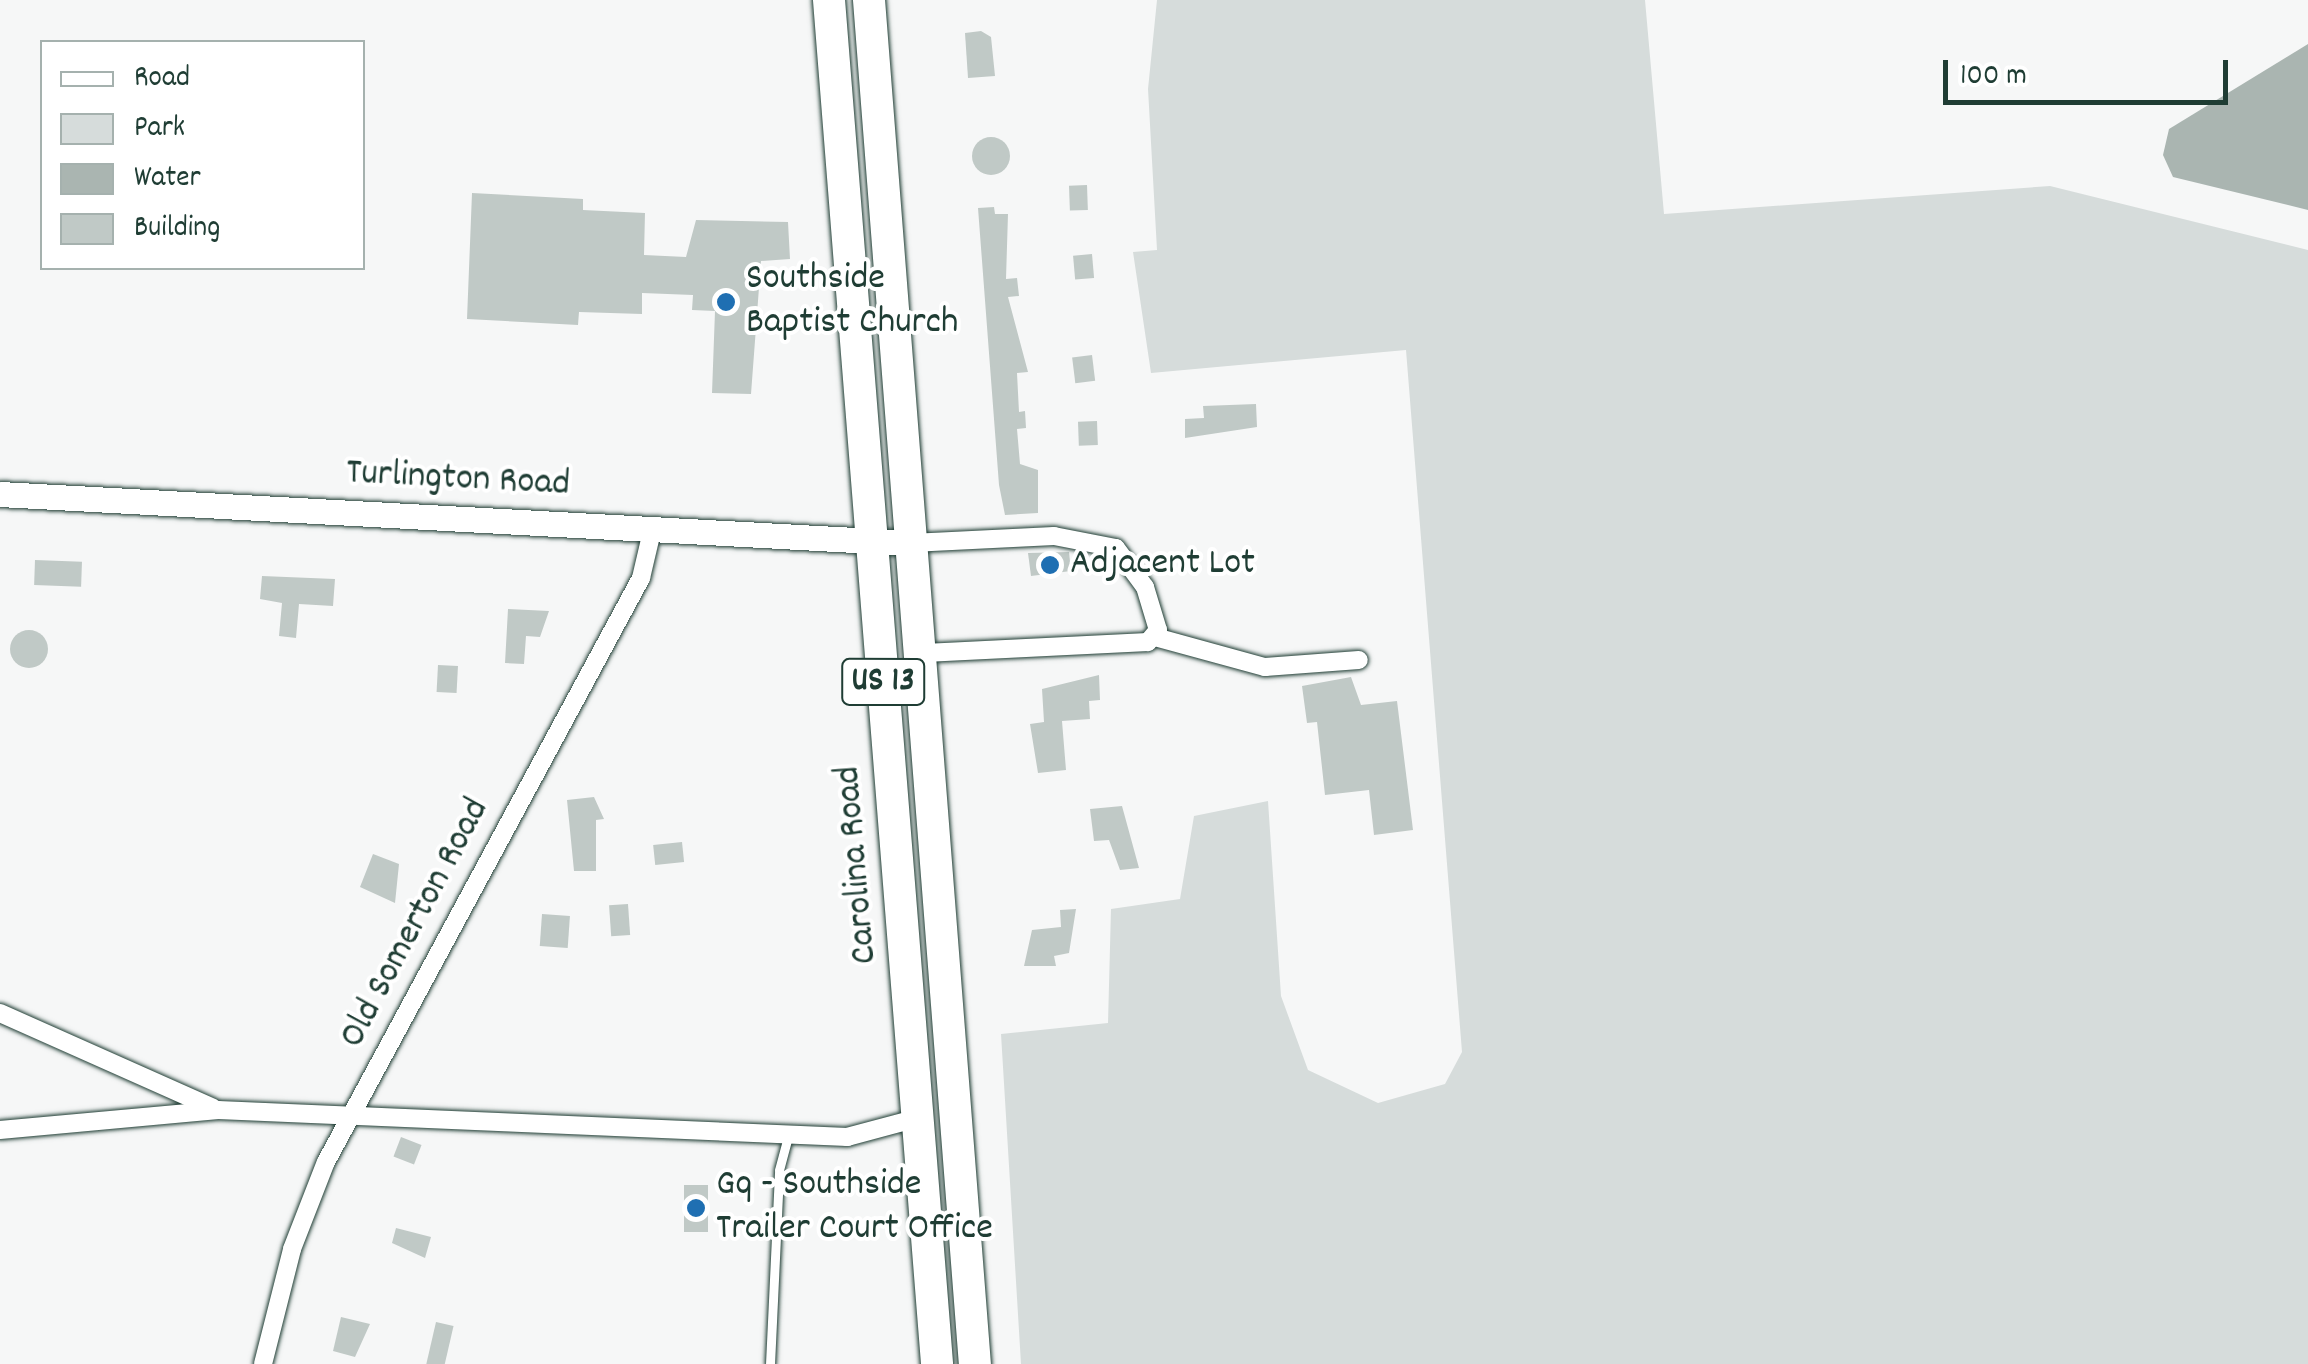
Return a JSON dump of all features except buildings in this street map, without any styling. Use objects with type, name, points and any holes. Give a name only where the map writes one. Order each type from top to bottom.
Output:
[{"type":"highway","name":"Carolina Road","points":[[829,0],[937,1364]]},
{"type":"highway","name":"Carolina Road","points":[[869,0],[975,1364]]},
{"type":"street","name":"Turlington Road","points":[[0,494],[911,544]]},
{"type":"street","name":"Old Somerton Road","points":[[264,1364],[305,1210],[349,1118],[641,578],[653,527]]},
{"type":"street","points":[[911,544],[1054,536],[1116,548],[1145,587],[1155,637]]},
{"type":"street","points":[[920,653],[1064,649],[1155,637],[1265,667],[1359,660]]},
{"type":"street","points":[[0,1013],[218,1110]]},
{"type":"street","points":[[0,1130],[218,1110],[788,1137],[866,1135],[918,1118]]},
{"type":"lane","points":[[770,1364],[779,1170],[788,1137]]},
{"type":"green space","points":[[1157,0],[1645,0],[1664,214],[2050,186],[2308,250],[2308,1364],[1021,1364],[1001,1034],[1108,1023],[1111,909],[1180,899],[1194,816],[1268,801],[1281,996],[1308,1070],[1378,1103],[1445,1084],[1462,1052],[1406,350],[1151,373],[1133,252],[1157,250],[1148,89]]},
{"type":"water","points":[[2308,44],[2308,210],[2173,177],[2163,155],[2169,129]]},
{"type":"place","name":"Southside Baptist Church","points":[[726,302]]},
{"type":"place","name":"Adjacent Lot","points":[[1050,565]]},
{"type":"place","name":"Gq - Southside Trailer Court Office","points":[[696,1208]]}]
